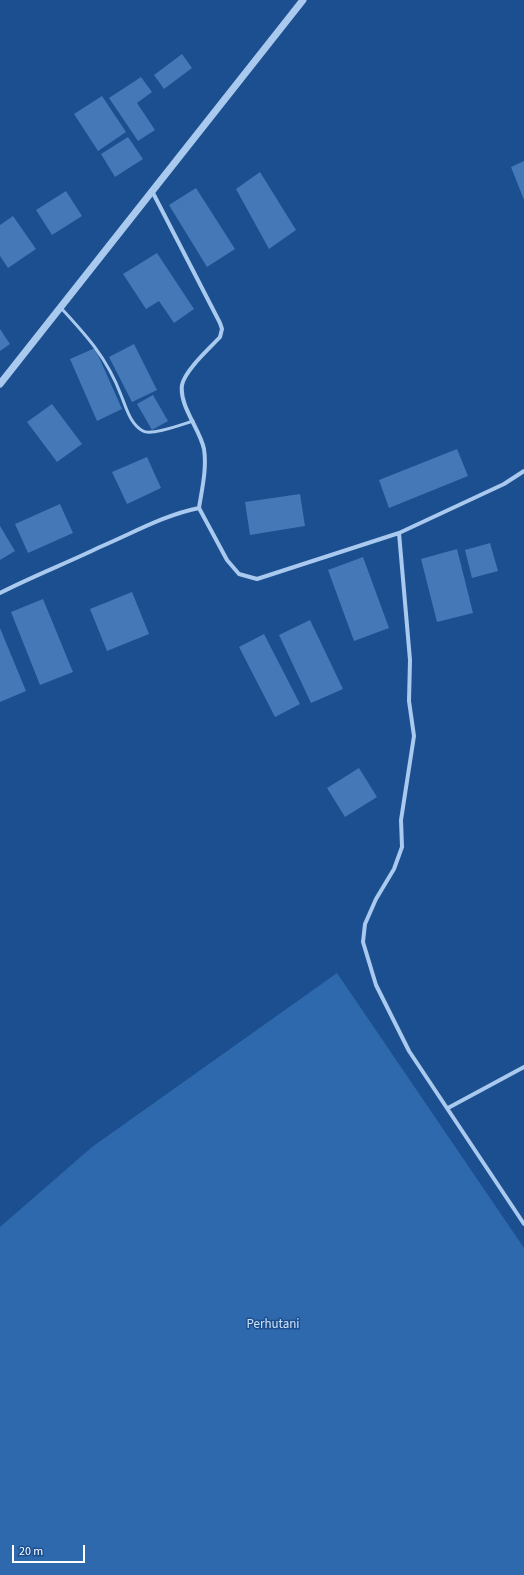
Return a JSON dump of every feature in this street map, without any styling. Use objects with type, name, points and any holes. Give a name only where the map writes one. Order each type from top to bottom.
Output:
[{"type":"street","points":[[0,384],[303,0]]},
{"type":"street","points":[[152,191],[222,329],[220,337],[189,371],[182,384],[182,397],[204,449],[204,478],[199,508],[227,560],[239,574],[258,579],[399,533],[504,484],[524,471]]},
{"type":"street","points":[[0,593],[33,576],[100,548],[180,511],[199,508]]},
{"type":"street","points":[[399,533],[410,660],[409,701],[414,736],[401,820],[402,847],[394,869],[376,899],[365,924],[363,942],[376,985],[409,1051],[524,1224]]},
{"type":"street","points":[[448,1108],[524,1067]]},
{"type":"lane","points":[[61,308],[91,340],[114,375],[129,415],[143,431],[151,433],[193,421]]},
{"type":"green space","name":"Perhutani","points":[[337,973],[524,1248],[524,1575],[0,1575],[0,1227],[92,1147]]},
{"type":"building","points":[[182,54],[192,68],[164,89],[154,75]]},
{"type":"building","points":[[141,77],[152,92],[137,103],[155,130],[138,141],[109,98]]},
{"type":"building","points":[[102,96],[126,132],[98,151],[74,114]]},
{"type":"building","points":[[128,137],[143,159],[115,177],[101,154]]},
{"type":"building","points":[[524,161],[524,200],[511,167]]},
{"type":"building","points":[[260,172],[296,230],[269,249],[236,189]]},
{"type":"building","points":[[196,188],[235,249],[207,267],[169,205]]},
{"type":"building","points":[[66,191],[82,216],[52,235],[36,210]]},
{"type":"building","points":[[13,216],[36,249],[8,268],[0,256],[0,225]]},
{"type":"building","points":[[157,253],[194,309],[174,323],[159,301],[146,309],[123,274]]},
{"type":"building","points":[[0,329],[10,344],[0,351]]},
{"type":"building","points":[[134,344],[157,390],[132,402],[109,357]]},
{"type":"building","points":[[95,348],[122,409],[97,421],[70,359]]},
{"type":"building","points":[[153,395],[168,421],[152,430],[137,404]]},
{"type":"building","points":[[52,404],[82,444],[57,462],[27,422]]},
{"type":"building","points":[[457,449],[468,476],[389,508],[379,480]]},
{"type":"building","points":[[147,457],[161,488],[127,504],[112,472]]},
{"type":"building","points":[[300,494],[305,526],[250,535],[245,502]]},
{"type":"building","points":[[60,504],[73,533],[28,553],[15,524]]},
{"type":"building","points":[[0,526],[15,551],[0,560]]},
{"type":"building","points":[[490,543],[498,571],[472,578],[465,550]]},
{"type":"building","points":[[457,549],[473,613],[437,622],[421,559]]},
{"type":"building","points":[[363,557],[389,628],[354,641],[328,570]]},
{"type":"building","points":[[132,592],[149,634],[107,651],[90,609]]},
{"type":"building","points":[[43,599],[73,672],[40,685],[11,612]]},
{"type":"building","points":[[310,620],[343,689],[311,703],[279,635]]},
{"type":"building","points":[[0,628],[26,691],[0,702]]},
{"type":"building","points":[[264,634],[300,704],[275,717],[239,647]]},
{"type":"building","points":[[359,768],[377,797],[345,817],[327,788]]}]
